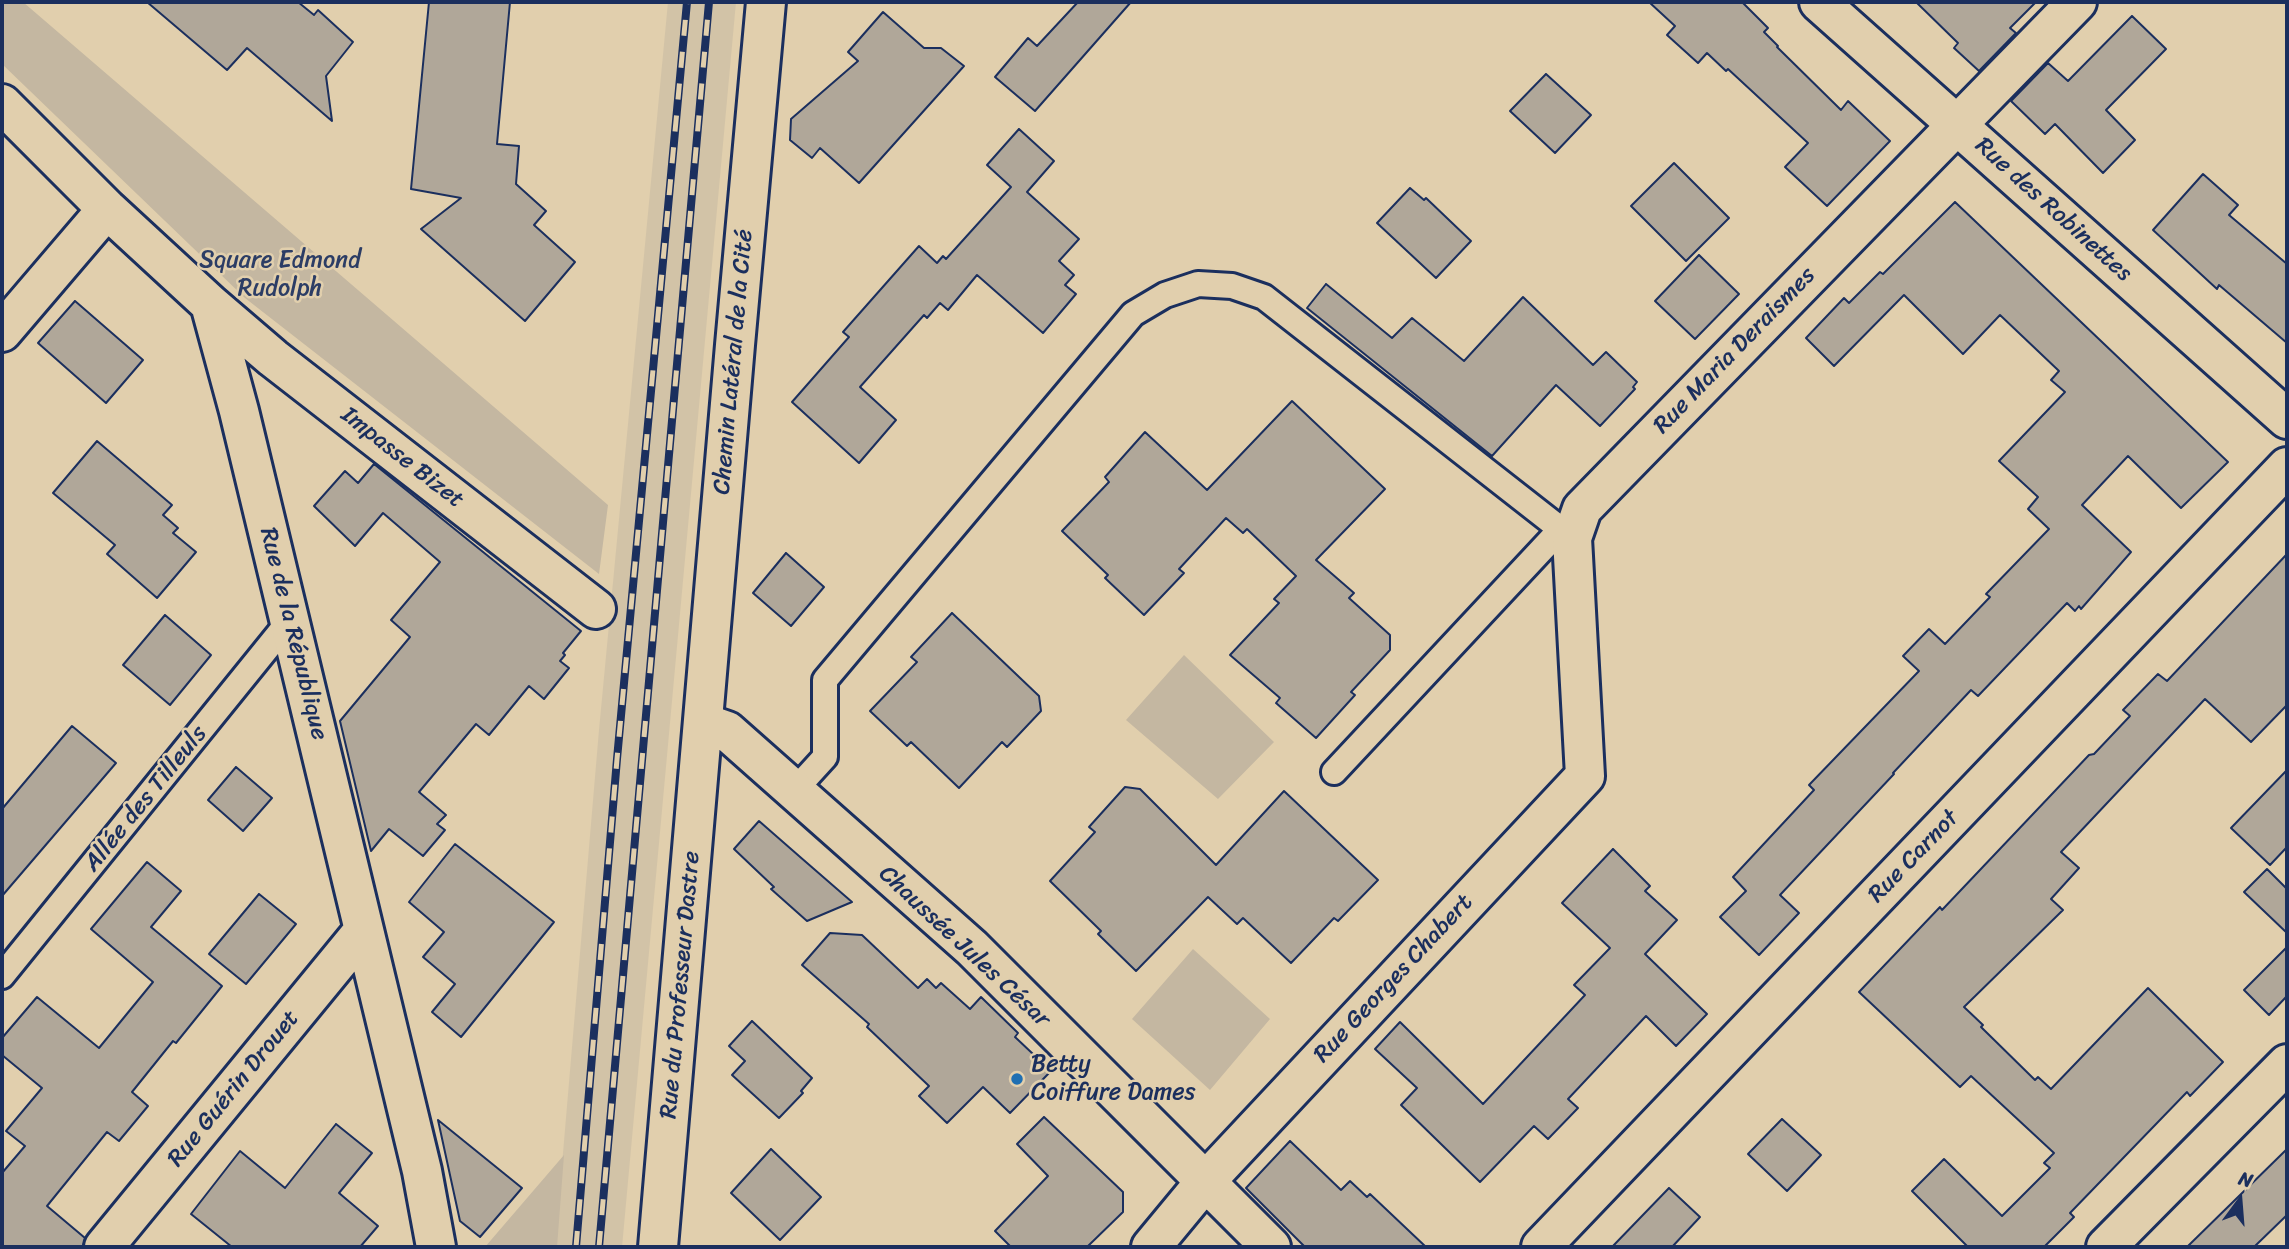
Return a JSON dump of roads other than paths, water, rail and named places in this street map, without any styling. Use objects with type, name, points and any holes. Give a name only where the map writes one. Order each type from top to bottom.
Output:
[{"type":"street","name":"Chemin Latéral de la Cité","points":[[704,723],[766,2]]},
{"type":"street","name":"Rue des Robinettes","points":[[1819,2],[2287,419]]},
{"type":"street","name":"Rue Maria Deraismes","points":[[1585,776],[1566,534],[1583,509],[1956,123],[2077,2]]},
{"type":"street","points":[[2,104],[107,209],[210,304]]},
{"type":"street","points":[[2,332],[107,209]]},
{"type":"street","name":"Impasse Bizet","points":[[210,304],[273,358],[596,609]]},
{"type":"street","name":"Rue de la République","points":[[210,304],[290,620],[422,1171],[436,1247]]},
{"type":"street","name":"Rue Carnot","points":[[1541,1247],[2287,467]]},
{"type":"street","name":"Chaussée Jules César","points":[[704,723],[727,731],[972,948],[1204,1183],[1271,1247]]},
{"type":"street","name":"Rue du Professeur Dastre","points":[[659,1247],[704,723]]},
{"type":"street","name":"Rue Georges Chabert","points":[[1151,1247],[1204,1183],[1585,776]]},
{"type":"street","name":"Rue Guérin Drouet","points":[[104,1247],[364,930]]},
{"type":"street","points":[[2106,1247],[2287,1065]]},
{"type":"lane","points":[[794,791],[825,757],[825,680],[1133,314],[1165,295],[1198,284],[1233,286],[1264,297],[1566,534],[1334,772]]},
{"type":"lane","name":"Allée des Tilleuls","points":[[2,976],[290,620]]},
{"type":"railway","points":[[576,1247],[617,759],[687,2]]},
{"type":"railway","points":[[599,1247],[709,2]]},
{"type":"place","name":"Betty Coiffure Dames","points":[[1017,1079]]},
{"type":"park label","name":"Square Edmond Rudolph","points":[[280,275]]}]
